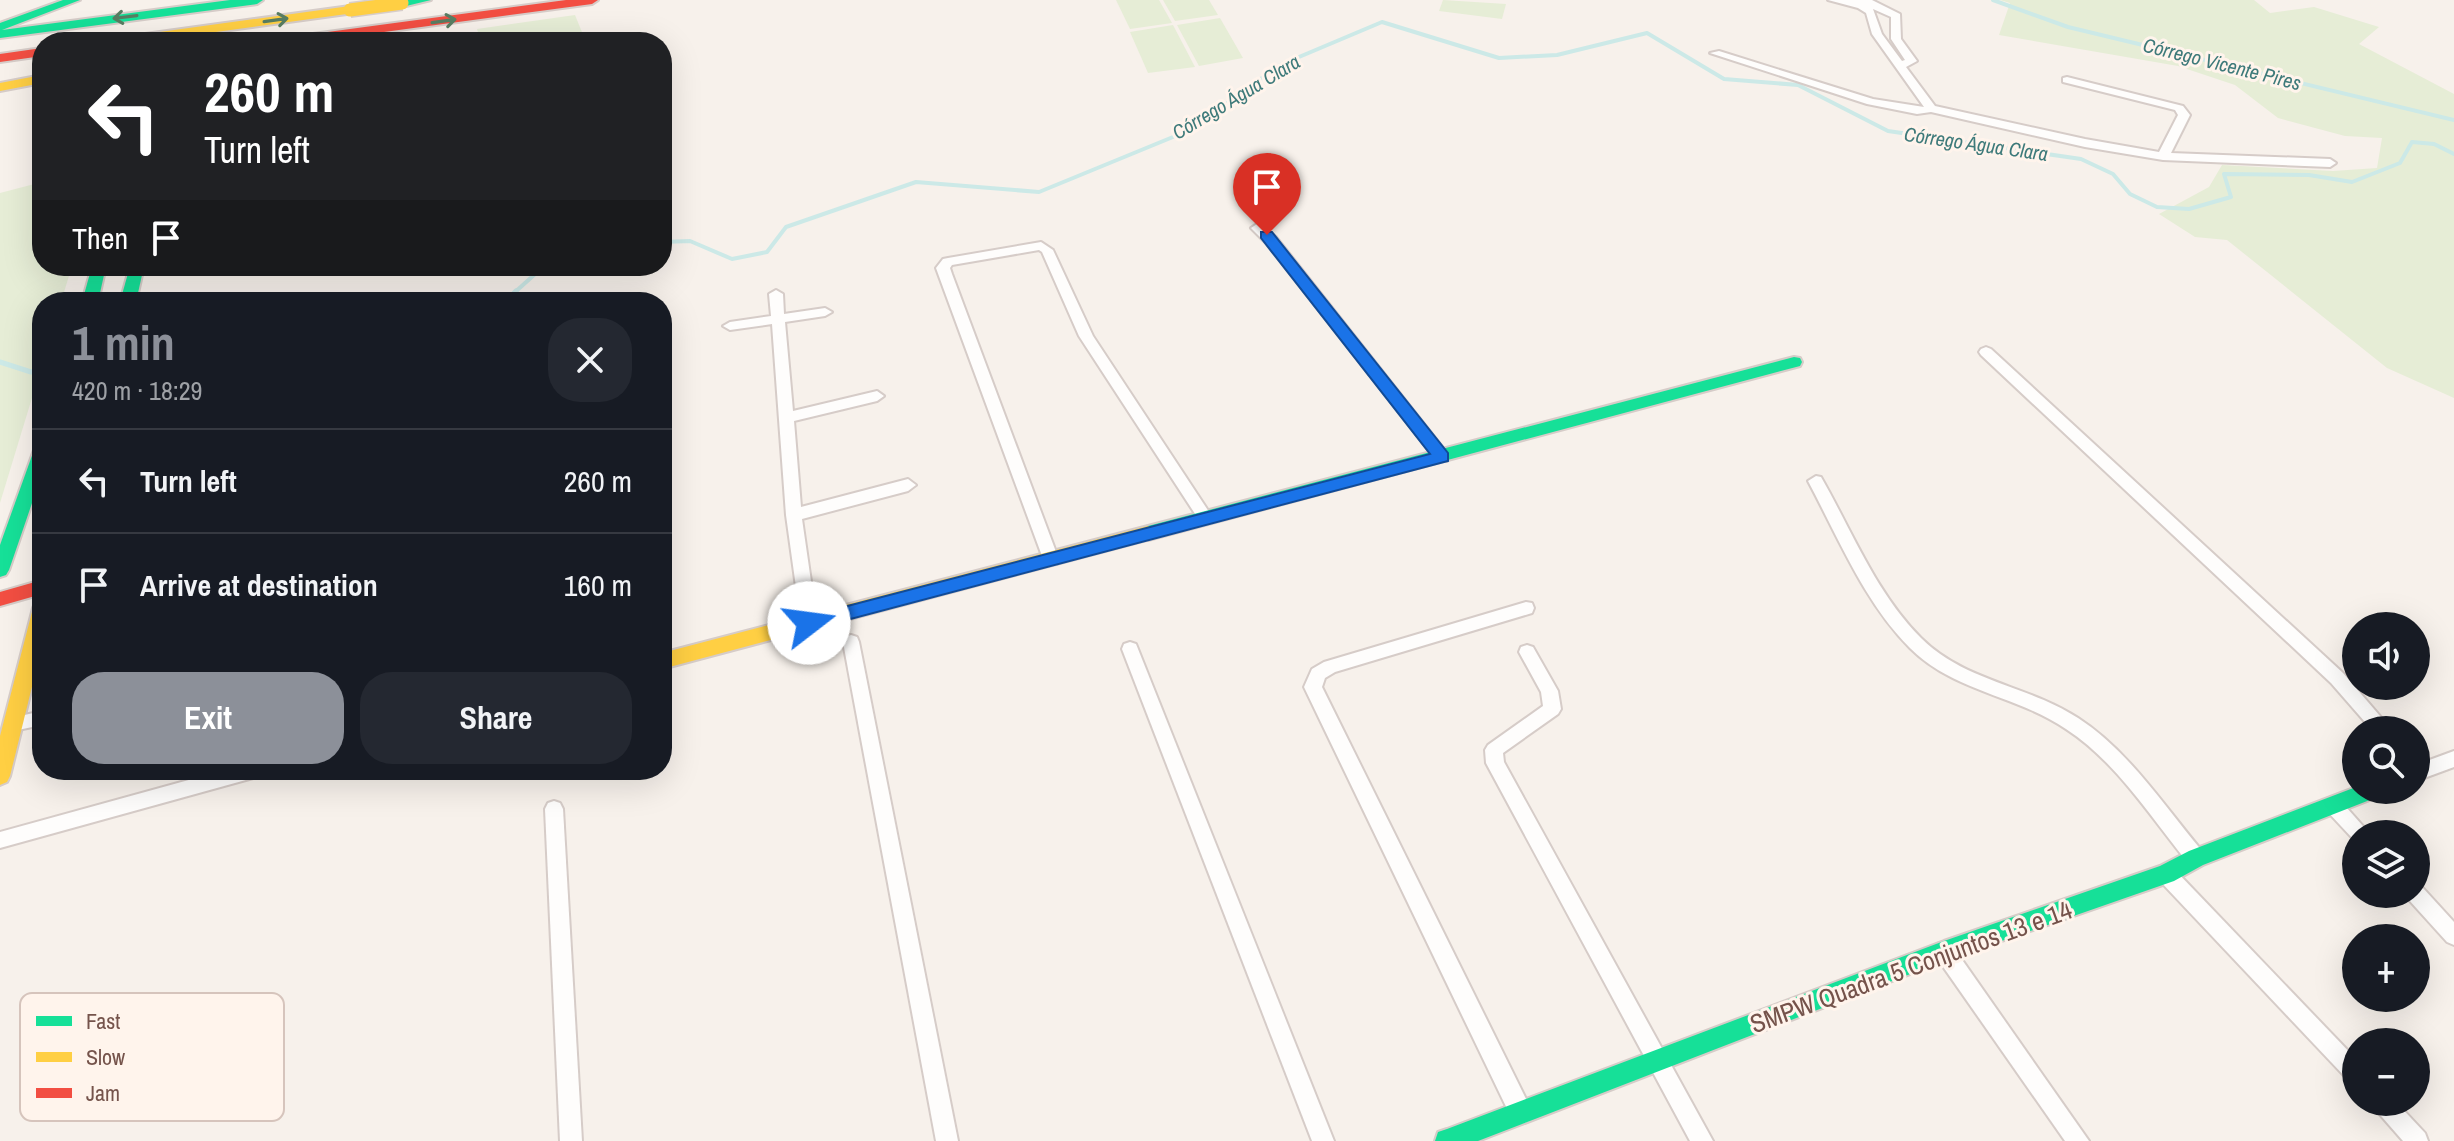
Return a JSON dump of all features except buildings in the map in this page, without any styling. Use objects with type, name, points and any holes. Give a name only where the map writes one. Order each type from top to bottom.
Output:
[{"type":"main road","points":[[0,8],[49,0]]},
{"type":"main road","points":[[0,27],[74,0]]},
{"type":"main road","points":[[0,34],[257,0]]},
{"type":"main road","points":[[316,32],[352,17],[372,0]]},
{"type":"main road","points":[[189,32],[425,0]]},
{"type":"main road","points":[[355,32],[592,0]]},
{"type":"main road","points":[[8,56],[32,53]]},
{"type":"main road","points":[[0,68],[32,72]]},
{"type":"main road","points":[[0,87],[32,81]]},
{"type":"main road","points":[[672,658],[1794,362]]},
{"type":"main road","points":[[0,570],[32,479]]},
{"type":"main road","points":[[0,599],[32,590]]},
{"type":"main road","points":[[0,776],[32,648]]},
{"type":"main road","name":"SMPW Quadra 5 Conjuntos 13 e 14","points":[[1447,1141],[1658,1063],[1944,951],[2166,874],[2196,858],[2342,802]]},
{"type":"street","points":[[1833,0],[1866,7],[1877,34],[1931,109]]},
{"type":"street","points":[[1864,0],[1896,16],[1896,39],[1911,61],[1902,65]]},
{"type":"street","points":[[1715,53],[1871,102],[1917,111],[1931,109],[2163,156],[2330,163]]},
{"type":"street","points":[[2067,80],[2179,108],[2184,115],[2163,156]]},
{"type":"street","points":[[1257,228],[1271,240],[1442,457]]},
{"type":"street","points":[[1051,560],[945,274],[943,268],[948,262],[1027,247],[1041,246],[1047,250],[1086,336],[1206,519]]},
{"type":"street","points":[[776,294],[794,515],[809,623]]},
{"type":"street","points":[[730,326],[825,312]]},
{"type":"street","points":[[1986,352],[2337,678],[2371,716]]},
{"type":"street","points":[[785,418],[877,396]]},
{"type":"street","points":[[1816,481],[1875,586],[1920,647],[1954,671],[2073,723],[2100,746],[2196,858]]},
{"type":"street","points":[[794,515],[908,485]]},
{"type":"street","points":[[1521,1113],[1313,687],[1318,674],[1330,667],[1526,608]]},
{"type":"street","points":[[851,642],[947,1141]]},
{"type":"street","points":[[1130,649],[1323,1141]]},
{"type":"street","points":[[1527,652],[1549,691],[1552,709],[1494,750],[1495,763],[1702,1141]]},
{"type":"street","points":[[13,724],[32,720]]},
{"type":"street","points":[[2430,766],[2454,759]]},
{"type":"street","points":[[0,840],[217,780]]},
{"type":"street","points":[[2333,805],[2347,820]]},
{"type":"street","points":[[554,809],[571,1141]]},
{"type":"street","points":[[2166,874],[2342,1059]]},
{"type":"street","points":[[2429,908],[2454,936]]},
{"type":"street","points":[[1944,951],[2078,1141]]},
{"type":"street","points":[[2395,1116],[2417,1141]]},
{"type":"green space","points":[[1116,0],[1159,0],[1172,23],[1130,29]]},
{"type":"green space","points":[[1163,0],[1209,0],[1218,15],[1175,21]]},
{"type":"green space","points":[[1443,0],[1506,4],[1502,19],[1439,11]]},
{"type":"green space","points":[[2000,0],[2254,0],[2270,13],[2314,7],[2379,27],[2359,44],[2454,94],[2454,398],[2387,368],[2227,240],[2195,237],[2159,214],[2209,187],[2222,165],[2333,171],[2377,168],[2382,138],[2345,136],[2278,118],[2235,85],[2178,66],[1999,35],[2010,3]]},
{"type":"green space","points":[[575,15],[582,32],[478,32],[477,29]]},
{"type":"green space","points":[[1220,18],[1243,58],[1199,66],[1177,25]]},
{"type":"green space","points":[[1173,25],[1195,67],[1148,73],[1130,32]]},
{"type":"green space","points":[[32,185],[32,276],[69,276],[64,292],[32,292],[32,398],[0,503],[0,193]]},
{"type":"waterway","name":"Córrego Vicente Pires","points":[[1993,0],[2068,27],[2454,120]]},
{"type":"waterway","name":"Córrego Água Clara","points":[[672,242],[690,241],[732,259],[767,252],[786,227],[916,182],[1039,192],[1190,130],[1280,65],[1382,22],[1499,58],[1557,55],[1647,33],[1724,79],[1798,85],[1888,131],[2081,159],[2113,174],[2130,194],[2157,207],[2189,209],[2231,197],[2224,174],[2309,175],[2352,182],[2400,163],[2412,142],[2434,144],[2454,154]]},
{"type":"waterway","name":"Córrego Água Clara","points":[[515,292],[533,276]]},
{"type":"waterway","name":"Córrego Água Clara","points":[[0,362],[32,372]]},
{"type":"traffic: fast","points":[[0,27],[74,0]]},
{"type":"traffic: fast","points":[[0,34],[257,0]]},
{"type":"traffic: fast","points":[[402,3],[425,0]]},
{"type":"traffic: fast","points":[[92,292],[96,276]]},
{"type":"traffic: fast","points":[[130,292],[134,276]]},
{"type":"traffic: fast","points":[[1148,533],[1794,362]]},
{"type":"traffic: fast","points":[[0,570],[32,479]]},
{"type":"traffic: fast","points":[[1447,1141],[1944,951],[2166,874],[2196,858],[2342,802]]},
{"type":"traffic: slow","points":[[350,10],[402,3]]},
{"type":"traffic: slow","points":[[189,32],[350,10]]},
{"type":"traffic: slow","points":[[0,87],[32,81]]},
{"type":"traffic: slow","points":[[672,658],[1148,533]]},
{"type":"traffic: slow","points":[[0,776],[32,648]]},
{"type":"traffic: jam","points":[[357,32],[592,0]]},
{"type":"traffic: jam","points":[[0,58],[32,53]]},
{"type":"traffic: jam","points":[[0,599],[32,590]]},
{"type":"route","points":[[809,623],[1442,457],[1267,235]]}]
